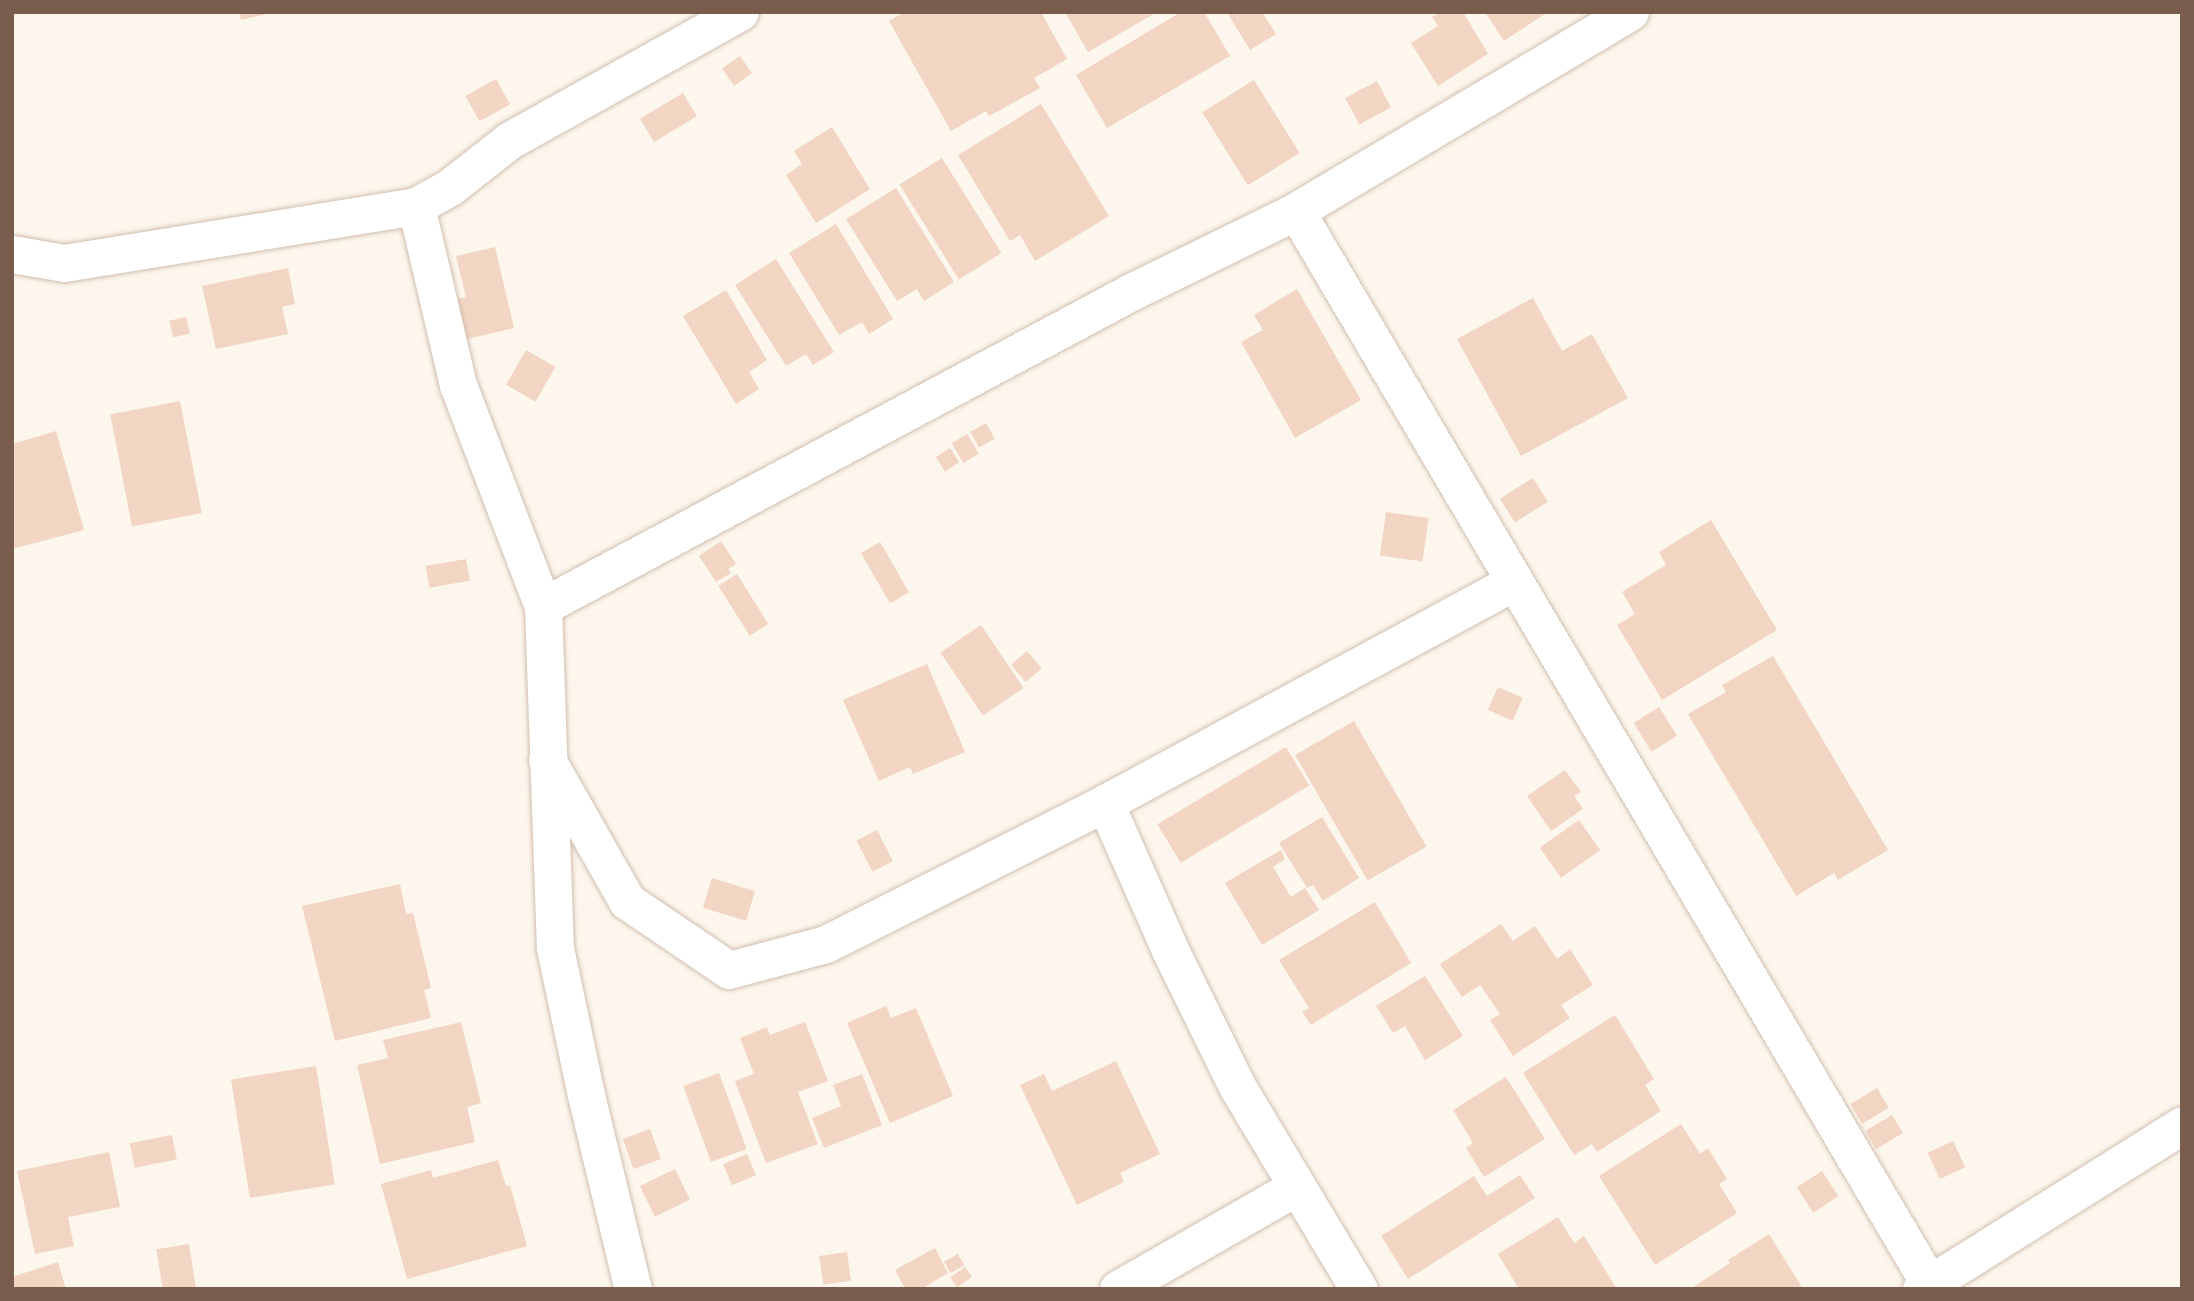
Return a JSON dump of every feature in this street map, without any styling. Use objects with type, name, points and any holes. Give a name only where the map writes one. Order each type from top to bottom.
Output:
[{"type":"street","points":[[12,254],[64,263],[416,206],[450,187],[510,140],[740,12]]},
{"type":"street","points":[[543,606],[1133,291],[1296,211],[1629,13]]},
{"type":"street","points":[[416,206],[458,385],[543,606],[555,948],[586,1095],[633,1289]]},
{"type":"street","points":[[1296,211],[1925,1286],[2182,1125]]},
{"type":"street","points":[[547,760],[627,901],[729,970],[827,944],[1105,803],[1513,582]]},
{"type":"street","points":[[1105,803],[1170,950],[1232,1077],[1359,1289]]},
{"type":"street","points":[[1118,1289],[1296,1187]]},
{"type":"building","points":[[239,12],[272,12],[272,13],[241,20]]},
{"type":"building","points":[[905,12],[1041,12],[1067,59],[1034,78],[1040,88],[989,116],[986,111],[951,131],[889,21]]},
{"type":"building","points":[[1065,12],[1157,12],[1088,52]]},
{"type":"building","points":[[1181,12],[1204,12],[1230,56],[1107,128],[1076,75]]},
{"type":"building","points":[[1227,12],[1262,12],[1276,34],[1250,50]]},
{"type":"building","points":[[1440,12],[1463,12],[1488,54],[1438,86],[1411,43],[1438,26],[1432,17]]},
{"type":"building","points":[[1485,12],[1548,12],[1504,41]]},
{"type":"building","points":[[740,56],[752,73],[734,86],[722,69]]},
{"type":"building","points":[[496,79],[510,104],[479,121],[465,96]]},
{"type":"building","points":[[1254,80],[1300,153],[1248,185],[1202,112]]},
{"type":"building","points":[[1377,81],[1391,107],[1359,124],[1345,98]]},
{"type":"building","points":[[683,93],[697,116],[654,142],[640,119]]},
{"type":"building","points":[[1041,104],[1109,216],[1035,261],[1020,235],[1010,241],[958,155]]},
{"type":"building","points":[[832,127],[870,189],[816,223],[786,175],[802,164],[794,151]]},
{"type":"building","points":[[942,158],[1001,253],[959,279],[900,184]]},
{"type":"building","points":[[896,188],[954,282],[924,301],[917,289],[897,301],[846,219]]},
{"type":"building","points":[[836,224],[893,319],[869,334],[862,322],[839,335],[789,253]]},
{"type":"building","points":[[495,247],[514,328],[459,341],[449,301],[466,297],[456,256]]},
{"type":"building","points":[[776,259],[834,352],[813,365],[806,354],[786,366],[735,285]]},
{"type":"building","points":[[288,268],[295,304],[282,307],[288,334],[216,349],[202,286]]},
{"type":"building","points":[[1297,289],[1361,400],[1295,438],[1241,342],[1263,330],[1254,315]]},
{"type":"building","points":[[726,290],[767,360],[749,372],[759,389],[736,404],[683,316]]},
{"type":"building","points":[[1533,298],[1562,351],[1592,334],[1628,398],[1521,456],[1457,339]]},
{"type":"building","points":[[186,317],[190,334],[173,337],[169,321]]},
{"type":"building","points":[[526,350],[555,367],[535,402],[506,385]]},
{"type":"building","points":[[180,401],[202,513],[132,526],[110,415]]},
{"type":"building","points":[[986,423],[995,439],[979,447],[970,432]]},
{"type":"building","points":[[56,431],[84,530],[12,549],[12,444]]},
{"type":"building","points":[[967,434],[979,454],[963,463],[952,443]]},
{"type":"building","points":[[950,448],[959,462],[945,472],[936,457]]},
{"type":"building","points":[[1533,478],[1548,502],[1515,522],[1500,499]]},
{"type":"building","points":[[1386,512],[1429,518],[1422,562],[1380,556]]},
{"type":"building","points":[[1711,520],[1777,630],[1662,700],[1617,625],[1635,614],[1622,592],[1666,565],[1659,552]]},
{"type":"building","points":[[721,541],[736,564],[728,569],[731,573],[716,582],[699,556]]},
{"type":"building","points":[[880,542],[909,592],[890,603],[861,553]]},
{"type":"building","points":[[466,559],[470,581],[429,588],[426,566]]},
{"type":"building","points":[[737,574],[768,624],[750,636],[718,586]]},
{"type":"building","points":[[981,625],[1023,688],[983,715],[940,652]]},
{"type":"building","points":[[1027,651],[1042,669],[1026,682],[1011,664]]},
{"type":"building","points":[[1773,656],[1888,850],[1838,880],[1834,873],[1796,896],[1688,714],[1726,692],[1722,685]]},
{"type":"building","points":[[927,664],[965,752],[913,774],[910,767],[879,781],[843,700]]},
{"type":"building","points":[[1498,687],[1523,698],[1512,721],[1488,710]]},
{"type":"building","points":[[1659,707],[1677,736],[1652,752],[1634,723]]},
{"type":"building","points":[[1354,721],[1426,847],[1368,881],[1295,755]]},
{"type":"building","points":[[1286,747],[1309,786],[1181,863],[1157,824]]},
{"type":"building","points":[[1565,770],[1581,792],[1574,796],[1583,809],[1551,831],[1527,796]]},
{"type":"building","points":[[1322,817],[1359,878],[1323,901],[1313,885],[1307,888],[1279,843]]},
{"type":"building","points":[[1579,820],[1600,850],[1561,878],[1540,848]]},
{"type":"building","points":[[877,830],[893,861],[872,872],[857,840]]},
{"type":"building","points":[[1281,850],[1285,859],[1273,867],[1291,897],[1305,888],[1319,910],[1262,945],[1225,883]]},
{"type":"building","points":[[712,878],[755,891],[746,921],[703,908]]},
{"type":"building","points":[[400,884],[406,914],[413,913],[431,988],[424,990],[431,1018],[335,1041],[302,906]]},
{"type":"building","points":[[1375,902],[1411,963],[1311,1025],[1302,1012],[1309,1008],[1279,960]]},
{"type":"building","points":[[1501,924],[1513,941],[1535,926],[1557,959],[1570,949],[1593,985],[1561,1005],[1570,1018],[1513,1056],[1490,1020],[1500,1014],[1480,985],[1462,997],[1440,964]]},
{"type":"building","points":[[1425,976],[1463,1036],[1425,1060],[1405,1026],[1393,1033],[1376,1006]]},
{"type":"building","points":[[886,1006],[891,1018],[916,1008],[953,1096],[890,1123],[847,1023]]},
{"type":"building","points":[[1615,1015],[1654,1079],[1645,1085],[1661,1111],[1597,1152],[1592,1144],[1574,1155],[1523,1073]]},
{"type":"building","points":[[461,1022],[481,1103],[467,1107],[475,1142],[380,1164],[357,1065],[388,1058],[383,1040]]},
{"type":"building","points":[[805,1022],[828,1081],[798,1092],[818,1144],[766,1163],[735,1081],[754,1074],[740,1038],[767,1027],[770,1035]]},
{"type":"building","points":[[1116,1061],[1160,1154],[1120,1173],[1124,1182],[1077,1205],[1020,1085],[1044,1074],[1052,1091]]},
{"type":"building","points":[[316,1066],[335,1185],[250,1198],[231,1079]]},
{"type":"building","points":[[719,1073],[747,1149],[711,1162],[683,1086]]},
{"type":"building","points":[[862,1074],[882,1125],[824,1148],[812,1118],[841,1106],[833,1085]]},
{"type":"building","points":[[1506,1077],[1545,1139],[1484,1177],[1466,1148],[1473,1143],[1453,1110]]},
{"type":"building","points":[[1877,1088],[1889,1108],[1862,1124],[1850,1104]]},
{"type":"building","points":[[1892,1115],[1903,1133],[1876,1149],[1865,1131]]},
{"type":"building","points":[[1681,1124],[1700,1154],[1708,1148],[1727,1179],[1719,1184],[1737,1213],[1655,1265],[1599,1176]]},
{"type":"building","points":[[650,1129],[661,1159],[634,1169],[623,1139]]},
{"type":"building","points":[[172,1135],[177,1160],[135,1168],[130,1143]]},
{"type":"building","points":[[1953,1141],[1965,1167],[1940,1179],[1928,1153]]},
{"type":"building","points":[[109,1152],[120,1207],[68,1217],[74,1246],[35,1254],[17,1171]]},
{"type":"building","points":[[747,1154],[756,1175],[732,1185],[723,1164]]},
{"type":"building","points":[[498,1160],[506,1186],[510,1185],[527,1246],[407,1279],[381,1184],[431,1170],[433,1178]]},
{"type":"building","points":[[675,1169],[690,1200],[655,1217],[640,1186]]},
{"type":"building","points":[[1822,1171],[1838,1196],[1813,1212],[1797,1187]]},
{"type":"building","points":[[1520,1175],[1535,1198],[1408,1279],[1381,1236],[1474,1176],[1487,1196]]},
{"type":"building","points":[[1558,1217],[1574,1243],[1584,1236],[1617,1289],[1519,1289],[1498,1254]]},
{"type":"building","points":[[1769,1234],[1803,1289],[1690,1289],[1730,1263],[1728,1260]]},
{"type":"building","points":[[189,1244],[196,1289],[163,1289],[156,1249]]},
{"type":"building","points":[[935,1248],[948,1273],[921,1289],[905,1289],[895,1270]]},
{"type":"building","points":[[847,1252],[851,1281],[823,1285],[819,1256]]},
{"type":"building","points":[[958,1254],[964,1265],[950,1273],[944,1262]]},
{"type":"building","points":[[58,1262],[66,1289],[12,1289],[12,1277]]},
{"type":"building","points":[[965,1267],[972,1277],[957,1287],[950,1277]]}]
